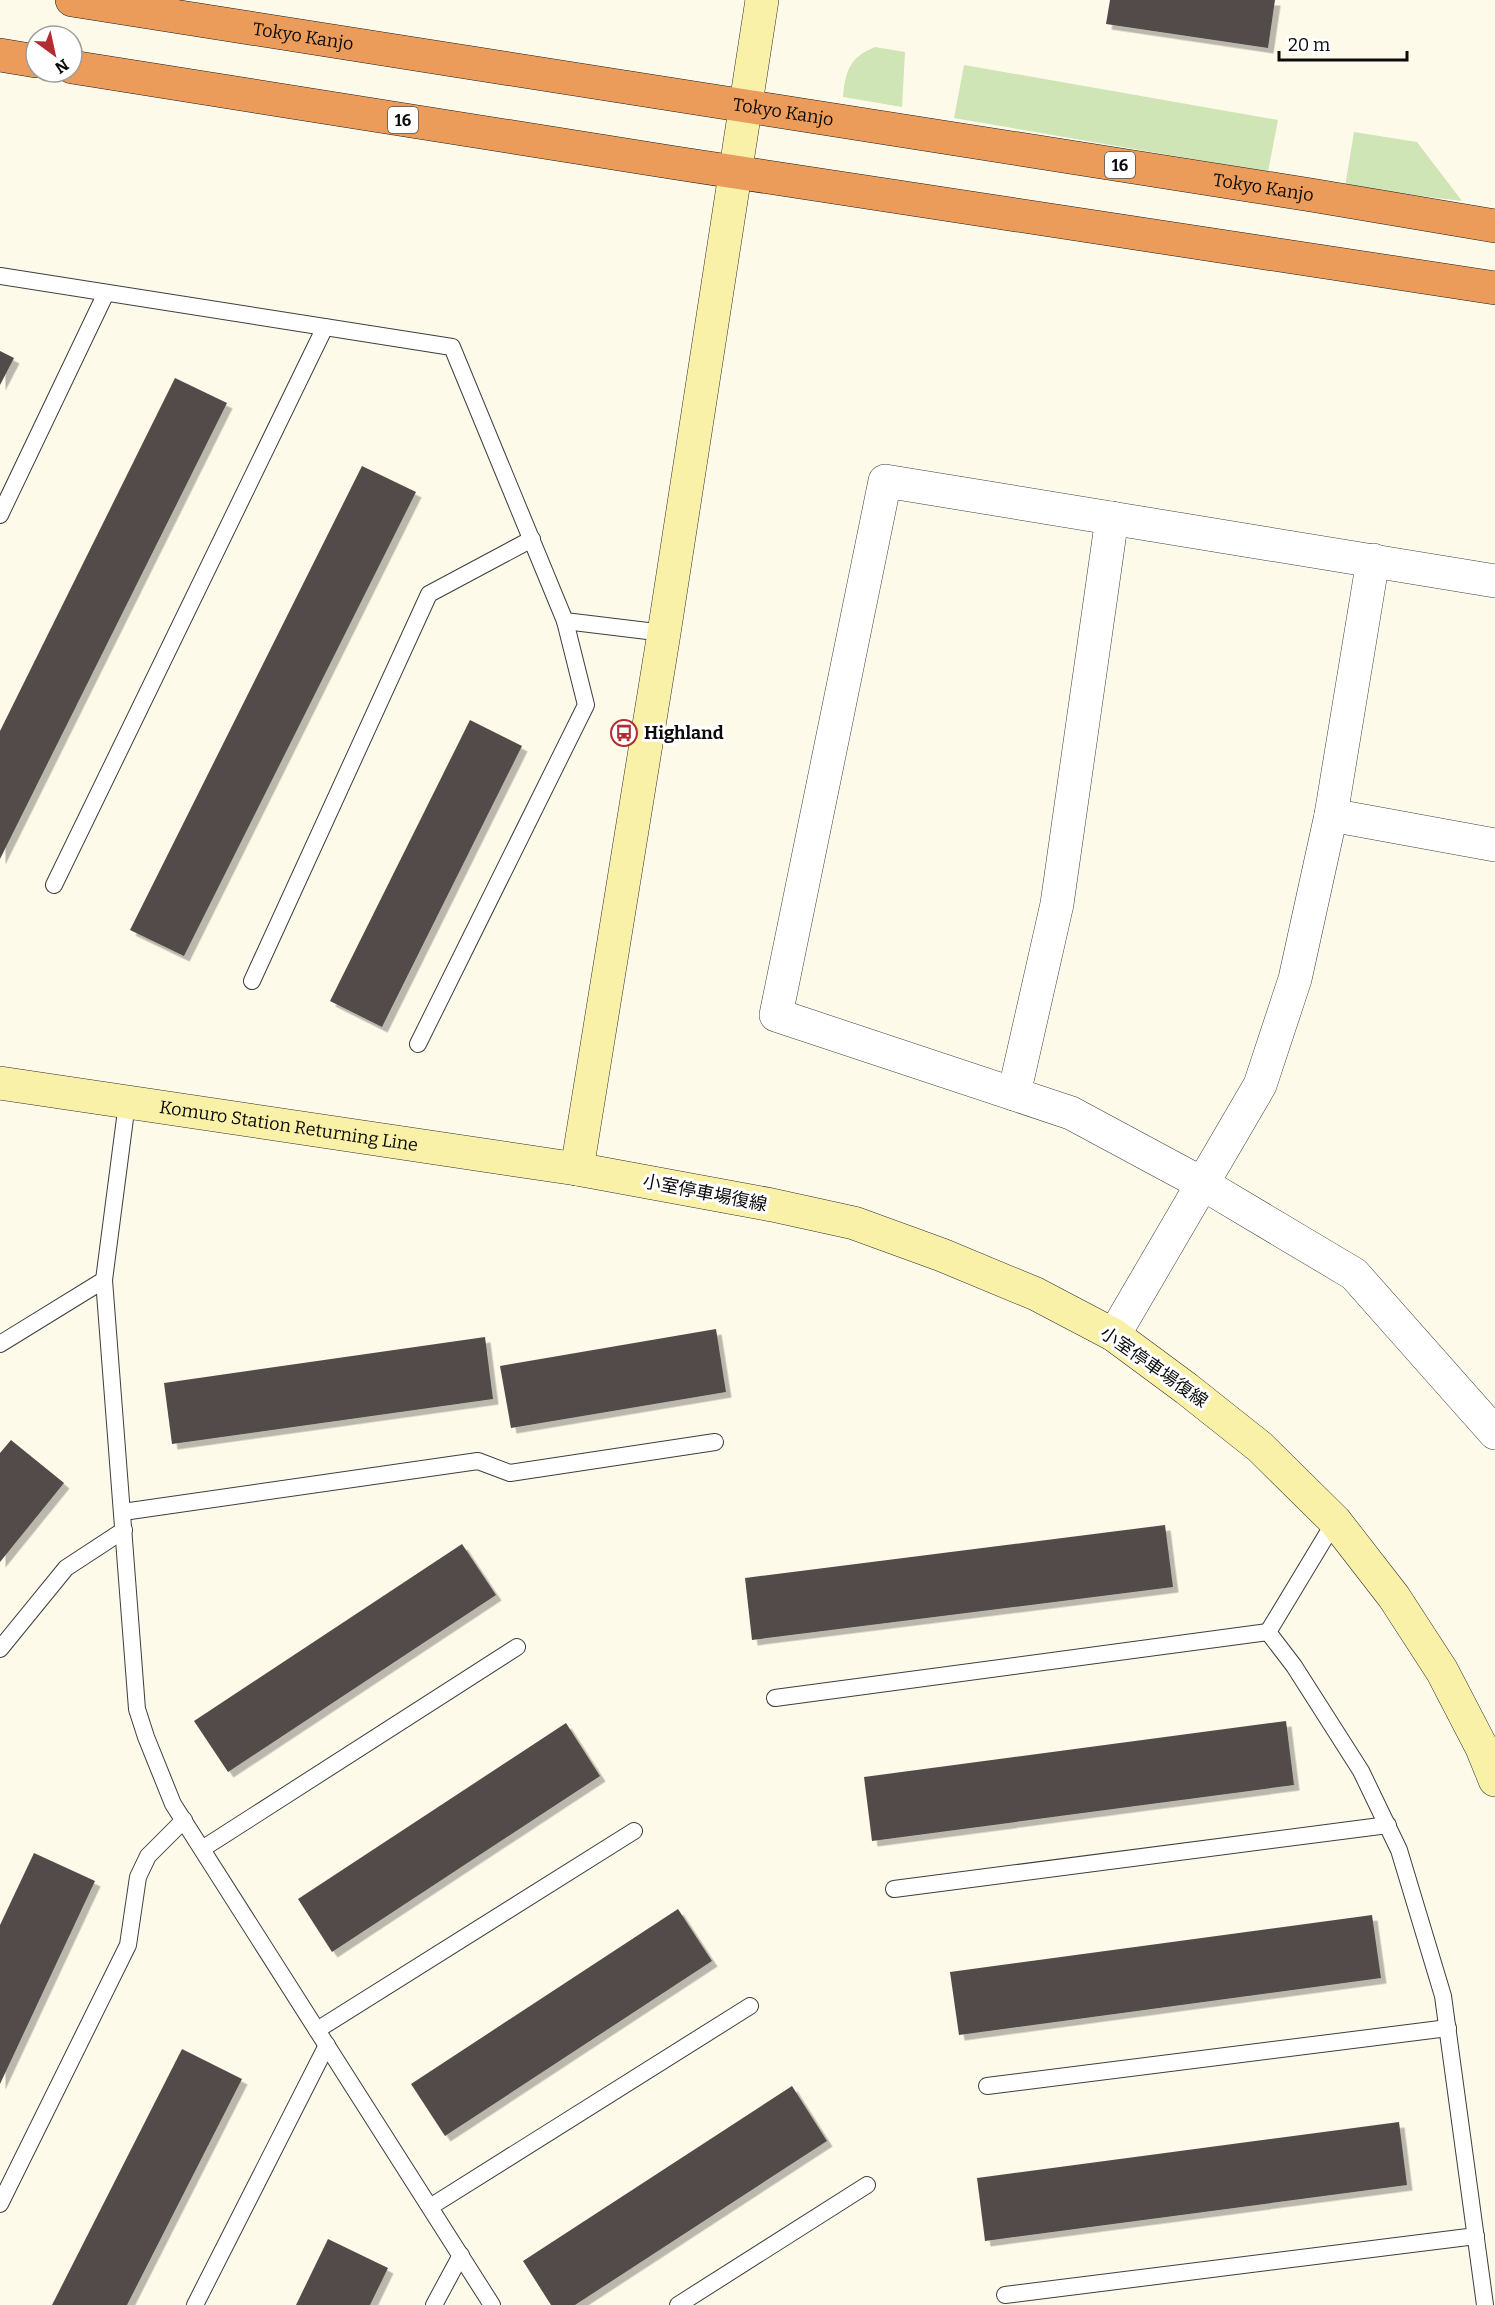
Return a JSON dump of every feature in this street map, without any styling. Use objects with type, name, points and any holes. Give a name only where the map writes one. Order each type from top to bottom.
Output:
[{"type":"highway","name":"Tokyo Kanjo","points":[[72,0],[1495,226]]},
{"type":"highway","points":[[0,55],[24,59]]},
{"type":"highway","name":"16","points":[[84,69],[734,172],[1495,288]]},
{"type":"main road","points":[[577,1168],[664,633],[762,0]]},
{"type":"main road","name":"Komuro Station Returning Line","points":[[0,1083],[577,1168]]},
{"type":"main road","name":"小室停車場復線","points":[[577,1168],[854,1223],[942,1255],[1036,1294],[1114,1335],[1260,1447],[1335,1521],[1394,1597],[1442,1671],[1482,1748],[1495,1780]]},
{"type":"street","points":[[1495,581],[885,481],[776,1015],[1071,1113],[1203,1184],[1354,1274],[1495,1433]]},
{"type":"street","points":[[1014,1094],[1057,904],[1112,518]]},
{"type":"street","points":[[1114,1335],[1260,1085],[1295,979],[1330,815],[1373,560]]},
{"type":"street","points":[[1330,815],[1495,845]]},
{"type":"lane","points":[[0,276],[452,347],[565,621],[586,705],[418,1044]]},
{"type":"lane","points":[[0,515],[106,293]]},
{"type":"lane","points":[[54,885],[325,327]]},
{"type":"lane","points":[[252,981],[429,594],[532,539]]},
{"type":"lane","points":[[565,621],[664,633]]},
{"type":"lane","points":[[127,1103],[104,1280],[137,1709],[173,1804],[492,2305]]},
{"type":"lane","points":[[0,1344],[104,1280]]},
{"type":"lane","points":[[123,1512],[478,1461],[510,1473],[716,1442]]},
{"type":"lane","points":[[1268,1632],[1335,1521]]},
{"type":"lane","points":[[0,1649],[66,1568],[124,1530]]},
{"type":"lane","points":[[775,1698],[1268,1632]]},
{"type":"lane","points":[[1268,1632],[1294,1666],[1361,1771],[1399,1850],[1440,1984],[1448,2028],[1485,2305]]},
{"type":"lane","points":[[202,1849],[517,1647]]},
{"type":"lane","points":[[0,2204],[128,1945],[138,1877],[148,1856],[184,1820]]},
{"type":"lane","points":[[894,1889],[1388,1825]]},
{"type":"lane","points":[[317,2030],[634,1831]]},
{"type":"lane","points":[[430,2207],[750,2006]]},
{"type":"lane","points":[[987,2086],[1448,2028]]},
{"type":"lane","points":[[195,2305],[327,2045]]},
{"type":"lane","points":[[678,2305],[867,2185]]},
{"type":"lane","points":[[1005,2295],[1476,2236]]},
{"type":"lane","points":[[434,2305],[461,2255]]},
{"type":"green space","points":[[875,47],[905,52],[902,107],[843,97],[850,66],[860,55]]},
{"type":"green space","points":[[964,65],[1278,120],[1268,172],[954,118]]},
{"type":"green space","points":[[1354,132],[1417,142],[1462,201],[1345,187]]},
{"type":"building","points":[[1110,0],[1275,0],[1268,48],[1106,24]]},
{"type":"building","points":[[0,351],[14,358],[0,385]]},
{"type":"building","points":[[175,378],[227,403],[0,859],[0,731]]},
{"type":"building","points":[[362,466],[416,492],[184,956],[130,930]]},
{"type":"building","points":[[470,720],[522,746],[382,1027],[330,1001]]},
{"type":"building","points":[[716,1329],[726,1392],[511,1428],[500,1366]]},
{"type":"building","points":[[485,1337],[493,1399],[172,1444],[164,1383]]},
{"type":"building","points":[[11,1440],[64,1483],[0,1562],[0,1453]]},
{"type":"building","points":[[1165,1525],[1173,1587],[752,1640],[745,1578]]},
{"type":"building","points":[[462,1544],[496,1595],[228,1772],[194,1721]]},
{"type":"building","points":[[1286,1721],[1294,1785],[872,1841],[864,1777]]},
{"type":"building","points":[[566,1723],[600,1776],[332,1952],[298,1899]]},
{"type":"building","points":[[34,1853],[95,1881],[0,2084],[0,1925]]},
{"type":"building","points":[[678,1909],[712,1961],[445,2136],[411,2084]]},
{"type":"building","points":[[1372,1915],[1381,1978],[959,2035],[950,1972]]},
{"type":"building","points":[[182,2049],[242,2079],[127,2305],[52,2305]]},
{"type":"building","points":[[792,2086],[827,2141],[575,2305],[551,2305],[523,2261]]},
{"type":"building","points":[[1399,2122],[1407,2185],[985,2241],[977,2178]]},
{"type":"building","points":[[328,2239],[388,2268],[370,2305],[296,2305]]},
{"type":"place","name":"Highland","points":[[624,733]]}]
